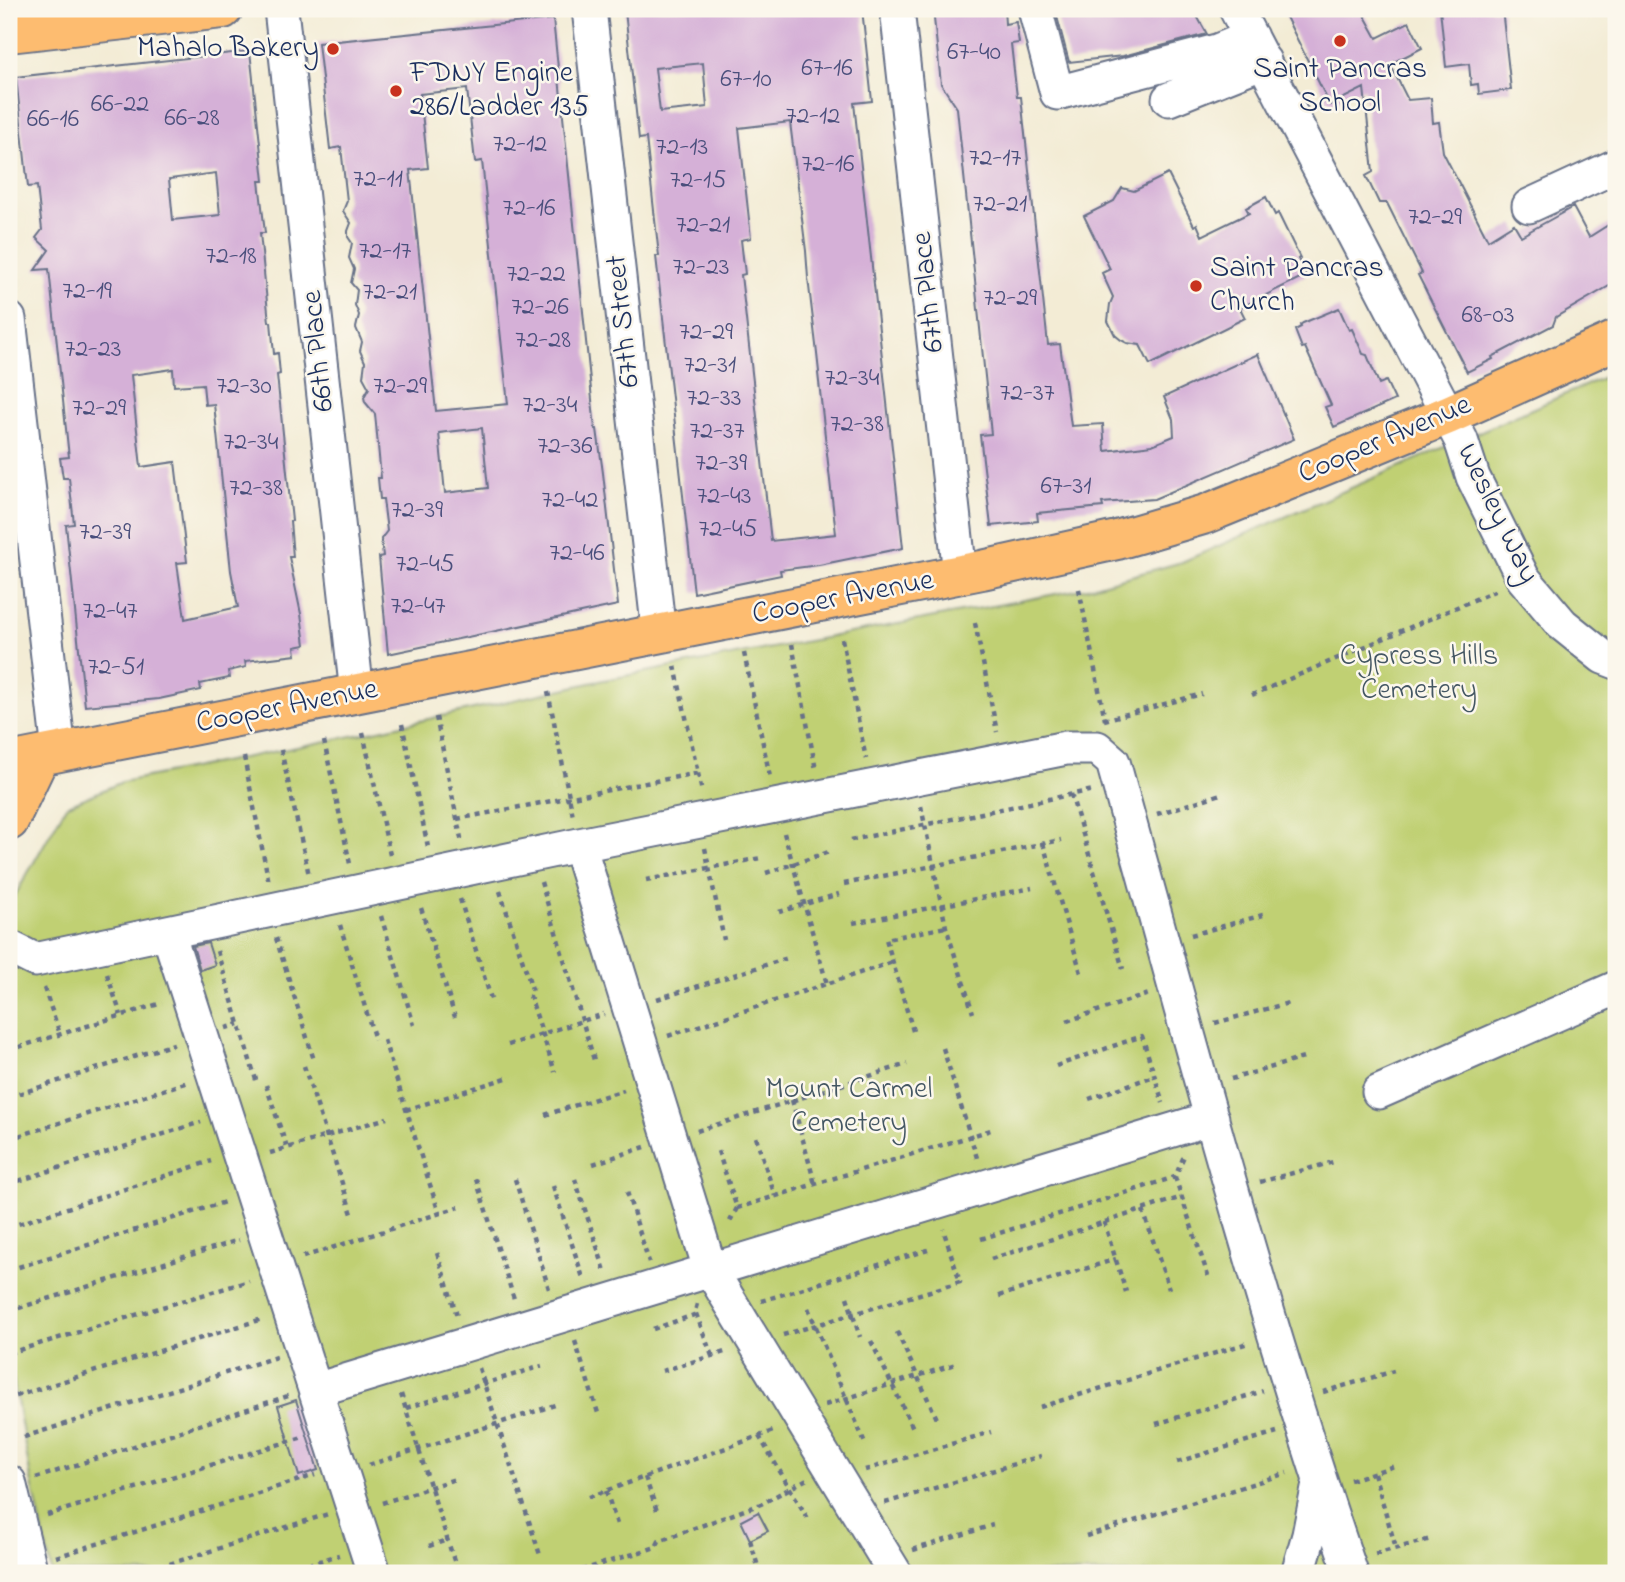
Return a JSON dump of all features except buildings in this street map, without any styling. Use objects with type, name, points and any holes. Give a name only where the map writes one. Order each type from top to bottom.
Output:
[{"type":"main road","points":[[9,33],[148,13],[223,9]]},
{"type":"main road","name":"Cooper Avenue","points":[[36,757],[357,694],[667,650],[960,575],[1116,540],[1206,514],[1448,415],[1616,340]]},
{"type":"main road","points":[[9,821],[36,757]]},
{"type":"street","name":"66th Place","points":[[281,9],[357,694]]},
{"type":"street","name":"67th Street","points":[[589,9],[667,650]]},
{"type":"street","name":"67th Place","points":[[897,9],[960,575]]},
{"type":"street","points":[[1035,9],[1057,93],[1217,51],[1250,36]]},
{"type":"street","points":[[1169,99],[1250,36]]},
{"type":"street","name":"Wesley Way","points":[[1250,36],[1461,440],[1473,477],[1523,578],[1562,624],[1603,657],[1616,662]]},
{"type":"street","points":[[1529,206],[1616,166]]},
{"type":"street","points":[[9,319],[36,757]]},
{"type":"street","points":[[22,954],[97,947],[533,855],[579,845],[701,807],[776,806],[1066,748],[1097,748],[1116,773],[1188,1031],[1196,1114],[1232,1189],[1346,1569],[1320,1566],[1298,1573]]},
{"type":"street","points":[[579,845],[710,1269],[755,1344],[787,1421],[834,1473],[890,1566]]},
{"type":"street","points":[[168,932],[370,1560]]},
{"type":"street","points":[[1379,1092],[1616,988]]},
{"type":"street","points":[[315,1388],[472,1353],[523,1326],[985,1186],[1196,1114]]},
{"type":"street","points":[[1298,1573],[1309,1535],[1319,1477]]},
{"type":"street","points":[[20,1481],[40,1566]]},
{"type":"path","points":[[1252,695],[1523,578]]},
{"type":"path","points":[[851,840],[1071,794],[1116,773],[1079,589]]},
{"type":"path","points":[[975,623],[1002,761]]},
{"type":"path","points":[[842,639],[872,786]]},
{"type":"path","points":[[792,644],[821,797]]},
{"type":"path","points":[[667,650],[698,773],[709,868],[724,940]]},
{"type":"path","points":[[744,653],[776,806],[827,984]]},
{"type":"path","points":[[548,692],[579,845]]},
{"type":"path","points":[[1104,720],[1202,694]]},
{"type":"path","points":[[436,717],[457,819]]},
{"type":"path","points":[[402,724],[402,882],[414,1025]]},
{"type":"path","points":[[363,733],[402,882],[455,1017]]},
{"type":"path","points":[[324,741],[402,882],[533,992],[530,996],[555,1073]]},
{"type":"path","points":[[281,750],[402,882],[492,1002]]},
{"type":"path","points":[[244,757],[271,910],[314,1060]]},
{"type":"path","points":[[375,1040],[402,882],[457,819],[698,773]]},
{"type":"path","points":[[916,778],[946,927],[973,1013]]},
{"type":"path","points":[[1071,794],[1123,968]]},
{"type":"path","points":[[1129,822],[1221,794]]},
{"type":"path","points":[[844,884],[1061,840]]},
{"type":"path","points":[[1043,844],[1081,973]]},
{"type":"path","points":[[766,873],[829,852]]},
{"type":"path","points":[[533,855],[594,1060]]},
{"type":"path","points":[[646,880],[761,858]]},
{"type":"path","points":[[853,923],[1031,888]]},
{"type":"path","points":[[779,912],[839,894]]},
{"type":"path","points":[[1163,943],[1263,915]]},
{"type":"path","points":[[209,923],[256,1080]]},
{"type":"path","points":[[913,1031],[886,939],[946,927]]},
{"type":"path","points":[[97,947],[121,1015]]},
{"type":"path","points":[[22,954],[60,1034]]},
{"type":"path","points":[[508,1045],[788,958]]},
{"type":"path","points":[[640,1045],[893,962]]},
{"type":"path","points":[[1067,1021],[1154,993]]},
{"type":"path","points":[[9,1050],[188,994]]},
{"type":"path","points":[[1188,1031],[1292,1002]]},
{"type":"path","points":[[9,1097],[201,1035]]},
{"type":"path","points":[[1056,1066],[1142,1036],[1154,1076],[1196,1114]]},
{"type":"path","points":[[384,1040],[439,1213]]},
{"type":"path","points":[[943,1048],[985,1186]]},
{"type":"path","points":[[1208,1276],[1175,1177],[1196,1114],[1307,1057]]},
{"type":"path","points":[[593,1164],[907,1064]]},
{"type":"path","points":[[304,1066],[352,1214]]},
{"type":"path","points":[[9,1139],[214,1073]]},
{"type":"path","points":[[1089,1099],[1154,1076]]},
{"type":"path","points":[[406,1110],[506,1078]]},
{"type":"path","points":[[545,1115],[652,1082]]},
{"type":"path","points":[[266,1085],[287,1148]]},
{"type":"path","points":[[792,1100],[815,1184]]},
{"type":"path","points":[[9,1184],[227,1114]]},
{"type":"path","points":[[9,1227],[241,1157],[287,1148],[387,1118]]},
{"type":"path","points":[[728,1225],[737,1208],[991,1130]]},
{"type":"path","points":[[755,1137],[775,1196]]},
{"type":"path","points":[[718,1151],[737,1208]]},
{"type":"path","points":[[1232,1189],[1337,1161]]},
{"type":"path","points":[[982,1239],[1175,1177]]},
{"type":"path","points":[[476,1180],[523,1326]]},
{"type":"path","points":[[515,1180],[582,1309]]},
{"type":"path","points":[[575,1180],[582,1309]]},
{"type":"path","points":[[553,1185],[582,1309],[598,1413]]},
{"type":"path","points":[[627,1192],[657,1286]]},
{"type":"path","points":[[9,1270],[252,1193]]},
{"type":"path","points":[[991,1259],[1182,1197]]},
{"type":"path","points":[[662,1371],[960,1282],[934,1202]]},
{"type":"path","points":[[9,1353],[277,1269],[459,1207]]},
{"type":"path","points":[[1143,1210],[1169,1289]]},
{"type":"path","points":[[1104,1222],[1126,1292]]},
{"type":"path","points":[[9,1311],[265,1232]]},
{"type":"path","points":[[735,1310],[928,1250]]},
{"type":"path","points":[[437,1253],[484,1384],[541,1558]]},
{"type":"path","points":[[999,1296],[1116,1259]]},
{"type":"path","points":[[847,1297],[860,1337]]},
{"type":"path","points":[[808,1308],[865,1443]]},
{"type":"path","points":[[16,1396],[290,1310]]},
{"type":"path","points":[[653,1329],[697,1314]]},
{"type":"path","points":[[897,1332],[938,1420]]},
{"type":"path","points":[[1040,1407],[1276,1335]]},
{"type":"path","points":[[871,1341],[913,1428]]},
{"type":"path","points":[[24,1437],[303,1349]]},
{"type":"path","points":[[589,1497],[759,1436],[787,1421],[846,1398],[956,1364]]},
{"type":"path","points":[[406,1408],[542,1366]]},
{"type":"path","points":[[1156,1424],[1296,1402],[1394,1371]]},
{"type":"path","points":[[20,1481],[315,1388]]},
{"type":"path","points":[[399,1388],[458,1573]]},
{"type":"path","points":[[1177,1462],[1296,1402]]},
{"type":"path","points":[[40,1566],[555,1405]]},
{"type":"path","points":[[39,1518],[328,1429]]},
{"type":"path","points":[[572,1573],[656,1547],[659,1541],[761,1504],[790,1488],[834,1473],[991,1432]]},
{"type":"path","points":[[759,1436],[810,1521]]},
{"type":"path","points":[[857,1511],[1041,1456]]},
{"type":"path","points":[[1086,1536],[1319,1477],[1374,1472],[1395,1466]]},
{"type":"path","points":[[1374,1472],[1396,1548]]},
{"type":"path","points":[[645,1477],[657,1511]]},
{"type":"path","points":[[142,1573],[455,1479]]},
{"type":"path","points":[[606,1491],[617,1524]]},
{"type":"path","points":[[890,1566],[993,1525]]},
{"type":"path","points":[[1346,1569],[1396,1548],[1431,1539]]},
{"type":"path","points":[[429,1546],[447,1540]]},
{"type":"path","points":[[750,1540],[760,1573]]},
{"type":"path","points":[[279,1573],[370,1560]]},
{"type":"green space","name":"Mount Carmel Cemetery","points":[[1616,372],[1616,1573],[52,1573],[31,1479],[9,1356],[9,906],[66,806],[122,782],[357,735],[599,681],[1087,588],[1182,562]]},
{"type":"place","name":"Saint Pancras School","points":[[1340,41]]},
{"type":"place","name":"Mahalo Bakery","points":[[333,49]]},
{"type":"place","name":"FDNY Engine 286/Ladder 135","points":[[396,91]]},
{"type":"place","name":"Saint Pancras Church","points":[[1196,286]]},
{"type":"park label","name":"Cypress Hills Cemetery","points":[[1419,674]]}]
